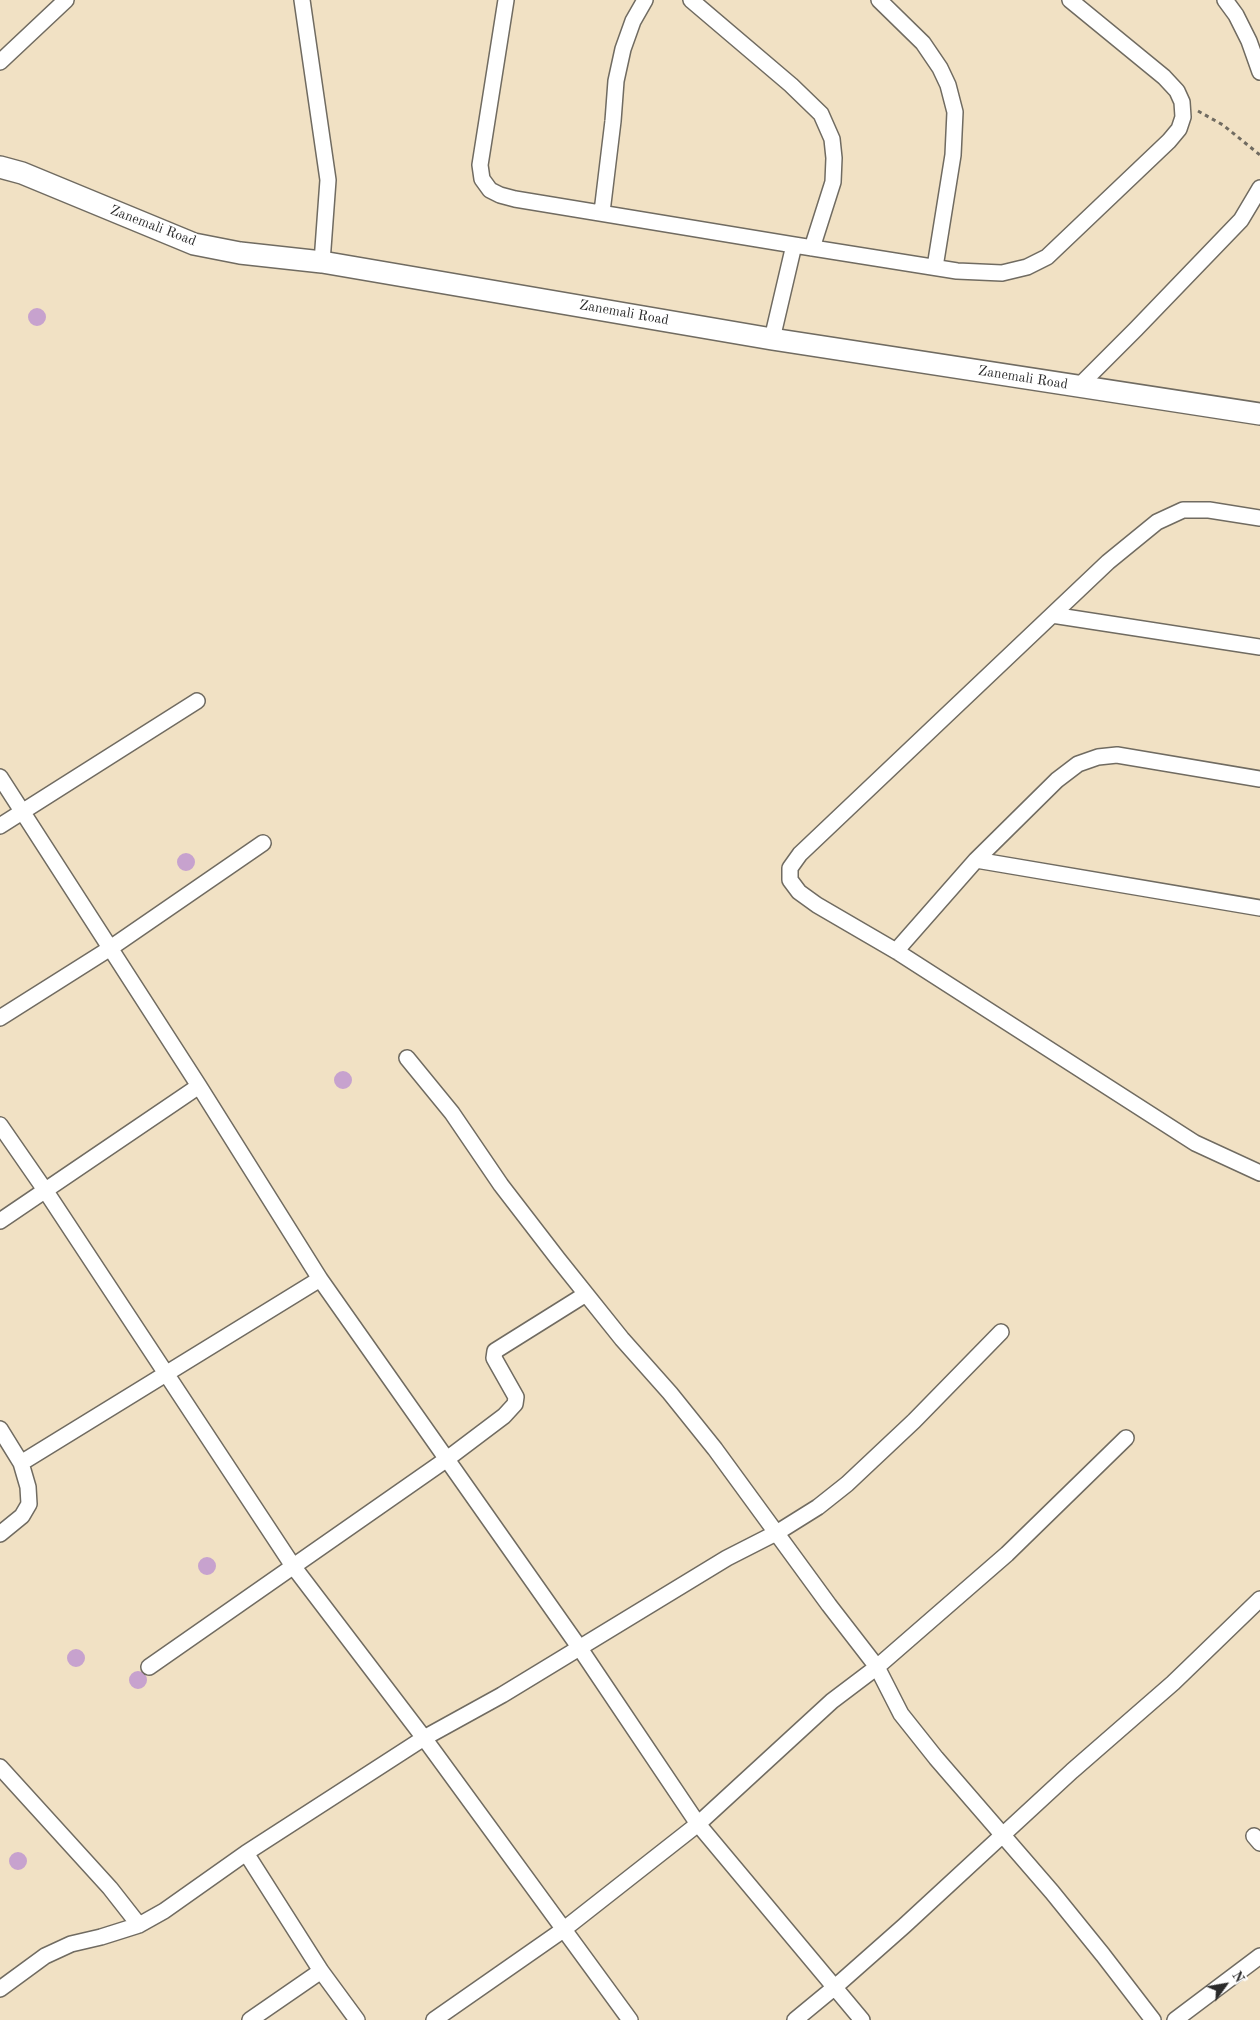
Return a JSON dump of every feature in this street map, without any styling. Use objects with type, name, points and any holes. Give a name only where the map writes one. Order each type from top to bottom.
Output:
[{"type":"street","points":[[0,62],[66,0]]},
{"type":"street","points":[[302,0],[328,180],[322,262]]},
{"type":"street","points":[[506,0],[480,166],[482,179],[490,190],[500,195],[812,248],[957,271],[1002,273],[1027,268],[1047,257],[1169,141],[1179,129],[1183,118],[1182,102],[1177,91],[1164,77],[1070,0]]},
{"type":"street","points":[[602,212],[614,122],[616,82],[623,49],[633,21],[645,0]]},
{"type":"street","points":[[690,0],[791,85],[821,114],[832,139],[834,158],[833,182],[812,248]]},
{"type":"street","points":[[880,0],[923,44],[940,68],[948,85],[954,112],[953,155],[935,267]]},
{"type":"street","points":[[1226,0],[1241,24],[1260,72]]},
{"type":"street","name":"Zanemali Road","points":[[0,167],[22,174],[194,244],[240,253],[322,262],[772,339],[1260,414]]},
{"type":"street","points":[[1078,387],[1241,220],[1260,188]]},
{"type":"street","points":[[772,339],[794,245]]},
{"type":"street","points":[[1260,518],[1209,510],[1183,510],[1157,522],[1108,562],[800,854],[790,868],[790,880],[799,892],[817,904],[896,951],[1195,1143],[1260,1173]]},
{"type":"street","points":[[1052,616],[1260,647]]},
{"type":"street","points":[[0,826],[197,701]]},
{"type":"street","points":[[896,951],[976,860],[1057,780],[1078,764],[1098,757],[1117,755],[1260,779]]},
{"type":"street","points":[[0,777],[199,1086],[320,1279],[579,1648],[698,1824],[862,2020]]},
{"type":"street","points":[[0,1018],[109,949],[263,843]]},
{"type":"street","points":[[976,860],[1260,908]]},
{"type":"street","points":[[407,1058],[447,1105],[501,1185],[586,1294],[710,1442],[778,1532],[829,1605],[877,1667],[901,1714],[1103,1955],[1153,2020]]},
{"type":"street","points":[[0,1221],[199,1086]]},
{"type":"street","points":[[0,1125],[45,1190],[293,1566],[424,1738],[630,2020]]},
{"type":"street","points":[[21,1463],[320,1279]]},
{"type":"street","points":[[149,1667],[504,1416],[515,1404],[516,1396],[494,1358],[496,1351],[586,1294]]},
{"type":"street","points":[[0,1989],[45,1956],[71,1944],[139,1925],[171,1906],[246,1852],[424,1738],[502,1695],[727,1558],[778,1532],[818,1507],[847,1484],[914,1421],[1001,1332]]},
{"type":"street","points":[[0,1429],[21,1463],[28,1487],[29,1504],[22,1516],[0,1534]]},
{"type":"street","points":[[434,2020],[563,1930],[698,1824],[832,1701],[877,1667],[1007,1554],[1126,1438]]},
{"type":"street","points":[[795,2020],[835,1988],[1072,1771],[1173,1683],[1260,1599]]},
{"type":"street","points":[[0,1767],[110,1888],[139,1925]]},
{"type":"street","points":[[246,1852],[321,1971],[358,2020]]},
{"type":"street","points":[[1175,2020],[1260,1956]]},
{"type":"street","points":[[250,2020],[321,1971]]},
{"type":"path","points":[[1182,102],[1223,125],[1260,156]]},
{"type":"building","points":[[33,308],[41,308],[46,313],[44,324],[33,326],[28,321],[28,313]]},
{"type":"building","points":[[182,853],[190,853],[195,858],[193,869],[182,871],[177,866],[177,858]]},
{"type":"building","points":[[339,1071],[347,1071],[352,1076],[350,1087],[339,1089],[334,1084],[334,1076]]},
{"type":"building","points":[[203,1557],[211,1557],[216,1562],[214,1573],[203,1575],[198,1570],[198,1562]]},
{"type":"building","points":[[72,1649],[80,1649],[85,1654],[83,1665],[72,1667],[67,1662],[67,1654]]},
{"type":"building","points":[[138,1671],[146,1676],[147,1680],[142,1688],[138,1689],[130,1684],[129,1680],[134,1672]]},
{"type":"building","points":[[14,1852],[22,1852],[27,1857],[25,1868],[14,1870],[9,1865],[9,1857]]}]
